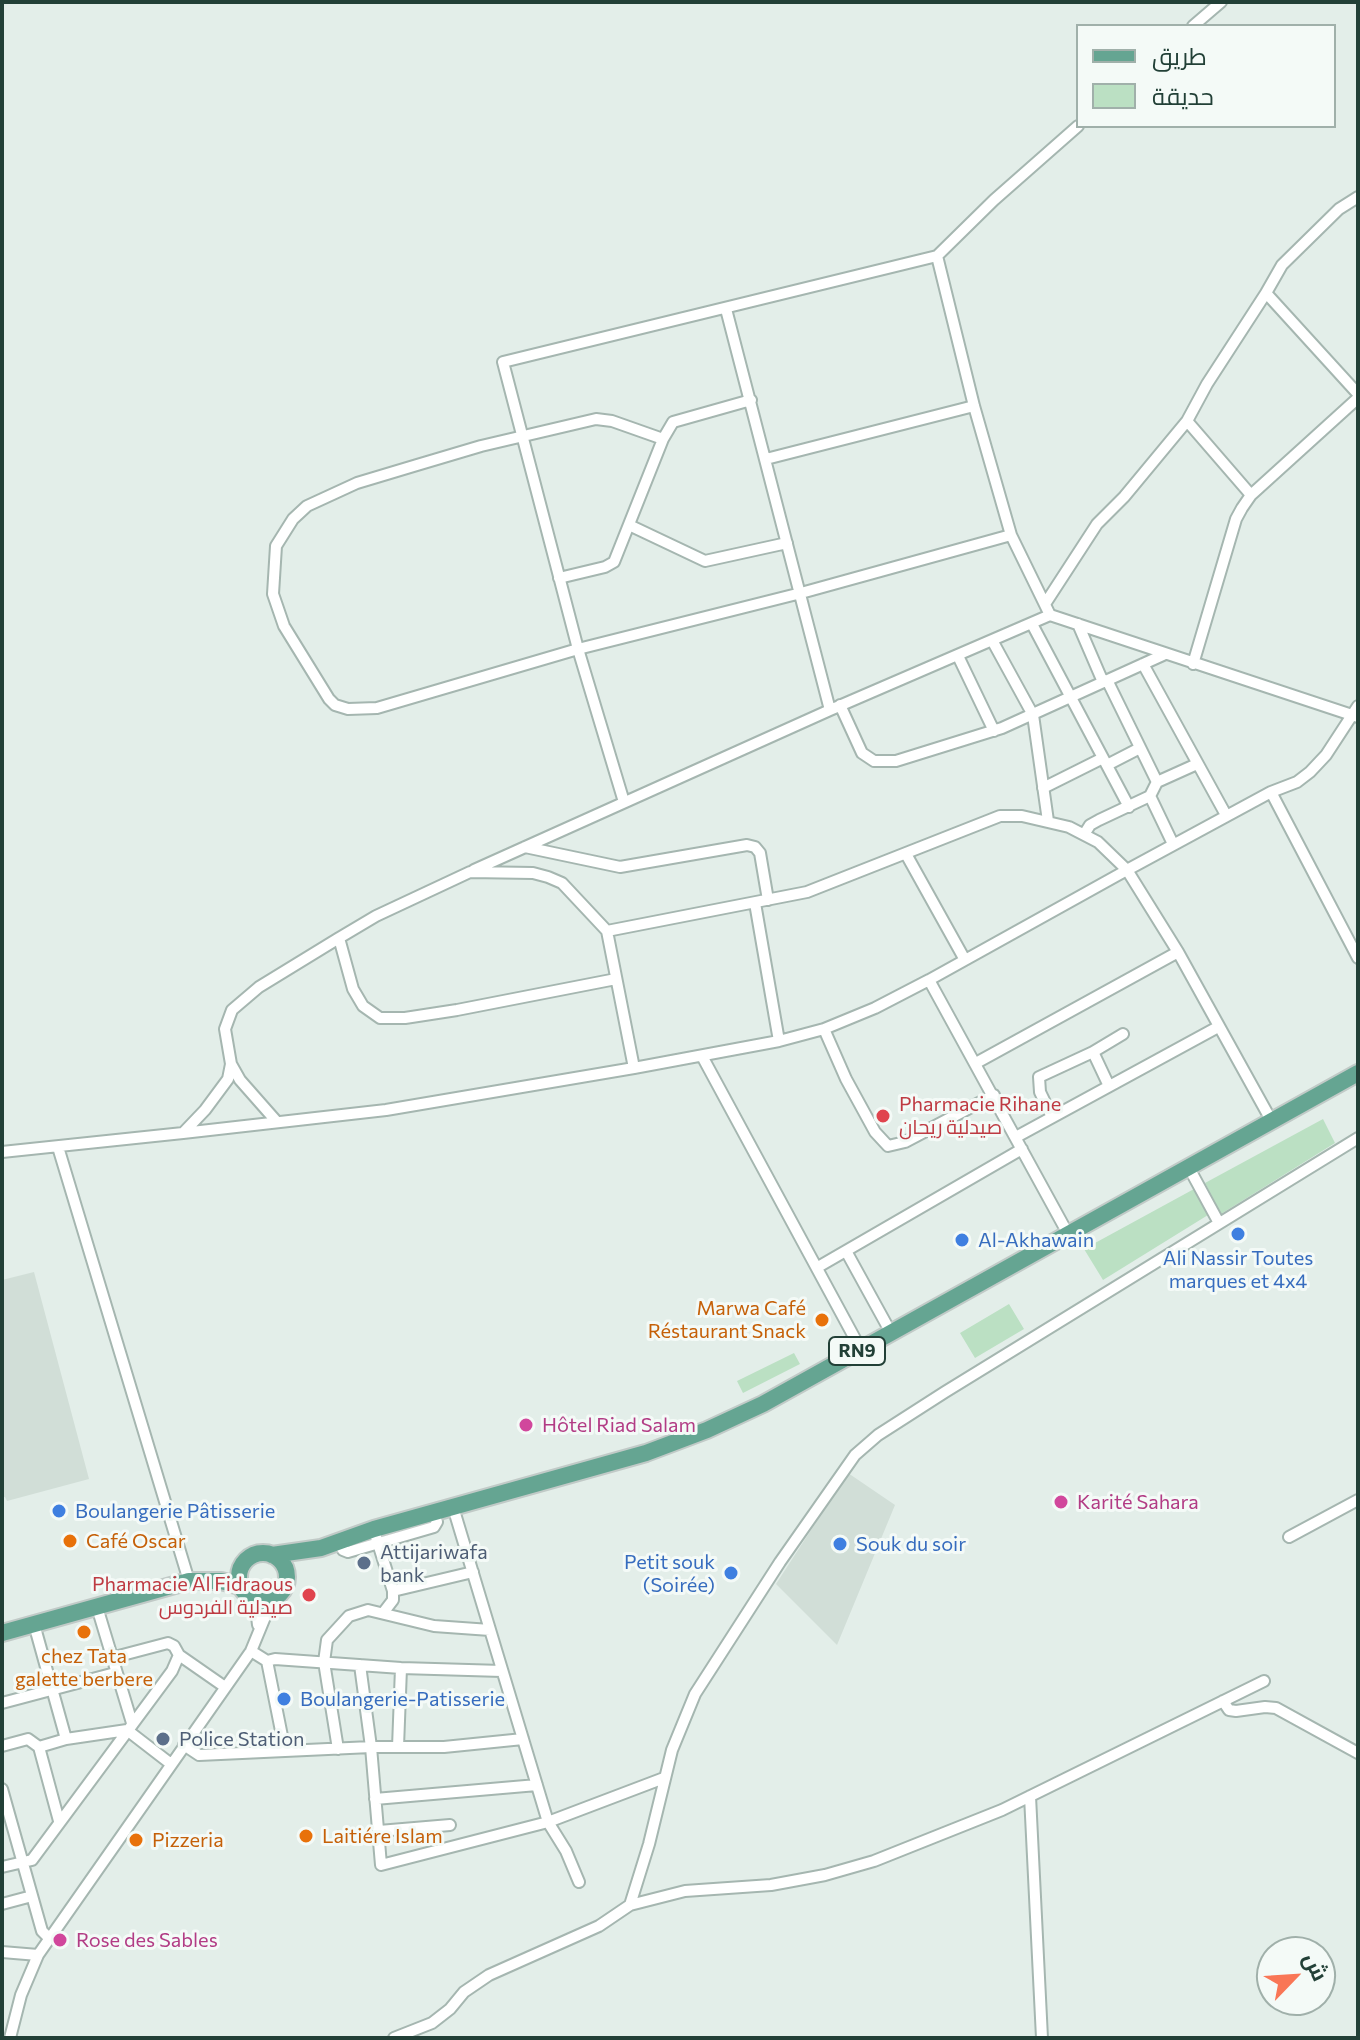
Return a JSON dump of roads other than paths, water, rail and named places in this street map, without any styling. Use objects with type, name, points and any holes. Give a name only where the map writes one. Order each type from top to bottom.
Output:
[{"type":"main road","name":"RN9","points":[[2,1633],[192,1580],[242,1564],[252,1555],[321,1548],[376,1536],[434,1513],[646,1453],[695,1435],[763,1404],[1067,1232],[1358,1073]]},
{"type":"main road","name":"RN9","points":[[263,1600],[283,1590],[287,1576],[321,1548]]},
{"type":"main road","points":[[272,1555],[283,1563],[287,1576]]},
{"type":"main road","points":[[242,1564],[240,1586],[263,1600]]},
{"type":"main road","name":"RN9","points":[[192,1580],[221,1581],[240,1586]]},
{"type":"street","points":[[1195,24],[1221,2]]},
{"type":"street","points":[[624,802],[578,649],[503,362],[937,256],[994,200],[1076,128]]},
{"type":"street","points":[[1045,604],[1097,524],[1128,493],[1187,421],[1288,257],[1339,209],[1358,197]]},
{"type":"street","points":[[937,256],[974,406],[1011,535],[1050,615]]},
{"type":"street","points":[[1193,664],[1236,519],[1251,495],[1358,396],[1266,293]]},
{"type":"street","points":[[726,309],[787,543],[835,708],[862,753],[881,762],[896,761],[994,731],[1163,655]]},
{"type":"street","points":[[559,578],[611,565],[663,439],[673,422],[751,400]]},
{"type":"street","points":[[766,459],[974,406]]},
{"type":"street","points":[[663,439],[612,421],[596,419],[357,483],[307,506],[293,519],[276,546],[273,594],[284,626],[329,699],[335,705],[348,709],[377,708],[578,649],[801,593],[1011,535]]},
{"type":"street","points":[[1187,421],[1251,495]]},
{"type":"street","points":[[629,525],[705,561],[787,543]]},
{"type":"street","points":[[2,1152],[58,1147],[183,1133],[277,1122],[386,1110],[702,1056],[824,1029],[875,1008],[929,980],[1226,815],[1297,782],[1326,755],[1356,713],[1163,655],[1050,615],[524,847],[376,916],[339,938],[259,987],[232,1010],[225,1029],[231,1064],[228,1079],[183,1133]]},
{"type":"street","points":[[1032,624],[1129,807]]},
{"type":"street","points":[[1078,624],[1157,782]]},
{"type":"street","points":[[993,642],[1033,715],[1048,821]]},
{"type":"street","points":[[958,656],[994,731]]},
{"type":"street","points":[[1143,664],[1226,815]]},
{"type":"street","points":[[1043,788],[1140,748]]},
{"type":"street","points":[[1085,833],[1090,825],[1150,796],[1157,782],[1197,764]]},
{"type":"street","points":[[1271,792],[1358,958]]},
{"type":"street","points":[[1150,796],[1173,844]]},
{"type":"street","points":[[607,931],[822,887],[1000,816],[1048,821],[1085,833],[1127,870],[1178,952],[1271,1120]]},
{"type":"street","points":[[524,847],[620,867],[747,845],[755,847],[760,853],[768,900]]},
{"type":"street","points":[[906,854],[965,960]]},
{"type":"street","points":[[470,872],[533,873],[562,883],[607,931],[634,1068]]},
{"type":"street","points":[[755,903],[779,1041]]},
{"type":"street","points":[[339,938],[353,989],[363,1006],[380,1018],[405,1018],[457,1010],[616,979]]},
{"type":"street","points":[[976,1063],[1178,952]]},
{"type":"street","points":[[929,980],[1067,1232]]},
{"type":"street","points":[[1016,1137],[1218,1027]]},
{"type":"street","points":[[824,1029],[846,1079],[875,1132],[888,1146],[905,1142],[994,1095]]},
{"type":"street","points":[[1052,1117],[1040,1092],[1039,1077],[1123,1034]]},
{"type":"street","points":[[1093,1052],[1109,1086]]},
{"type":"street","points":[[702,1056],[860,1348]]},
{"type":"street","points":[[231,1064],[277,1122]]},
{"type":"street","points":[[630,1905],[672,1750],[695,1694],[835,1480],[863,1446],[945,1392],[1358,1138]]},
{"type":"street","points":[[58,1147],[192,1580]]},
{"type":"street","points":[[818,1267],[1022,1149]]},
{"type":"street","points":[[1188,1166],[1219,1223]]},
{"type":"street","points":[[846,1251],[890,1331]]},
{"type":"street","points":[[1289,1537],[1358,1500]]},
{"type":"street","points":[[453,1507],[548,1822],[566,1851],[579,1882]]},
{"type":"street","points":[[376,1536],[393,1591],[393,1600],[383,1613]]},
{"type":"street","points":[[393,1591],[473,1572]]},
{"type":"street","points":[[10,2038],[21,1995],[38,1955],[251,1651],[263,1600]]},
{"type":"street","points":[[258,1630],[263,1600]]},
{"type":"street","points":[[97,1607],[130,1726],[171,1764]]},
{"type":"street","points":[[338,1749],[324,1662],[327,1640],[349,1616],[368,1610],[434,1626],[490,1630]]},
{"type":"street","points":[[34,1624],[66,1739]]},
{"type":"street","points":[[111,1658],[168,1643],[179,1655],[225,1687]]},
{"type":"street","points":[[251,1651],[267,1661],[502,1671]]},
{"type":"street","points":[[2,1867],[32,1860],[172,1671],[179,1655]]},
{"type":"street","points":[[267,1661],[285,1751]]},
{"type":"street","points":[[360,1665],[381,1865],[548,1822],[664,1778]]},
{"type":"street","points":[[398,1747],[401,1668]]},
{"type":"street","points":[[2,1703],[115,1673]]},
{"type":"street","points":[[394,2038],[432,2023],[450,2009],[464,1992],[489,1975],[599,1926],[630,1905],[685,1891],[771,1885],[825,1875],[913,1847],[1030,1796],[1264,1681]]},
{"type":"street","points":[[1223,1701],[1229,1710],[1236,1711],[1276,1708],[1358,1753]]},
{"type":"street","points":[[39,1747],[130,1726]]},
{"type":"street","points":[[2,1746],[28,1739],[39,1747],[59,1821]]},
{"type":"street","points":[[184,1745],[199,1755],[444,1747],[523,1739]]},
{"type":"street","points":[[375,1799],[537,1785]]},
{"type":"street","points":[[2,1789],[7,1828],[23,1862],[42,1931],[49,1938]]},
{"type":"street","points":[[1030,1796],[1042,2038]]},
{"type":"street","points":[[379,1831],[450,1825]]},
{"type":"street","points":[[2,1904],[32,1896]]},
{"type":"street","points":[[2,1952],[38,1955]]},
{"type":"place","name":"Pharmacie Rihane صيدلية ريحان","points":[[883,1116]]},
{"type":"place","name":"Ali Nassir Toutes marques et 4x4","points":[[1238,1234]]},
{"type":"place","name":"Al-Akhawain","points":[[962,1240]]},
{"type":"place","name":"Marwa Café Réstaurant Snack","points":[[822,1320]]},
{"type":"place","name":"Hôtel Riad Salam","points":[[526,1425]]},
{"type":"place","name":"Karité Sahara","points":[[1061,1502]]},
{"type":"place","name":"Boulangerie Pâtisserie","points":[[59,1511]]},
{"type":"place","name":"Café Oscar","points":[[70,1541]]},
{"type":"place","name":"Souk du soir","points":[[840,1544]]},
{"type":"place","name":"Attijariwafa bank","points":[[364,1563]]},
{"type":"place","name":"Petit souk (Soirée)","points":[[731,1573]]},
{"type":"place","name":"Pharmacie Al Fidraous صيدلية الفردوس","points":[[309,1595]]},
{"type":"place","name":"chez Tata galette berbere","points":[[84,1632]]},
{"type":"place","name":"Boulangerie-Patisserie","points":[[284,1699]]},
{"type":"place","name":"Police Station","points":[[163,1739]]},
{"type":"place","name":"Laitiére Islam","points":[[306,1836]]},
{"type":"place","name":"Pizzeria","points":[[136,1840]]},
{"type":"place","name":"Rose des Sables","points":[[60,1940]]}]
